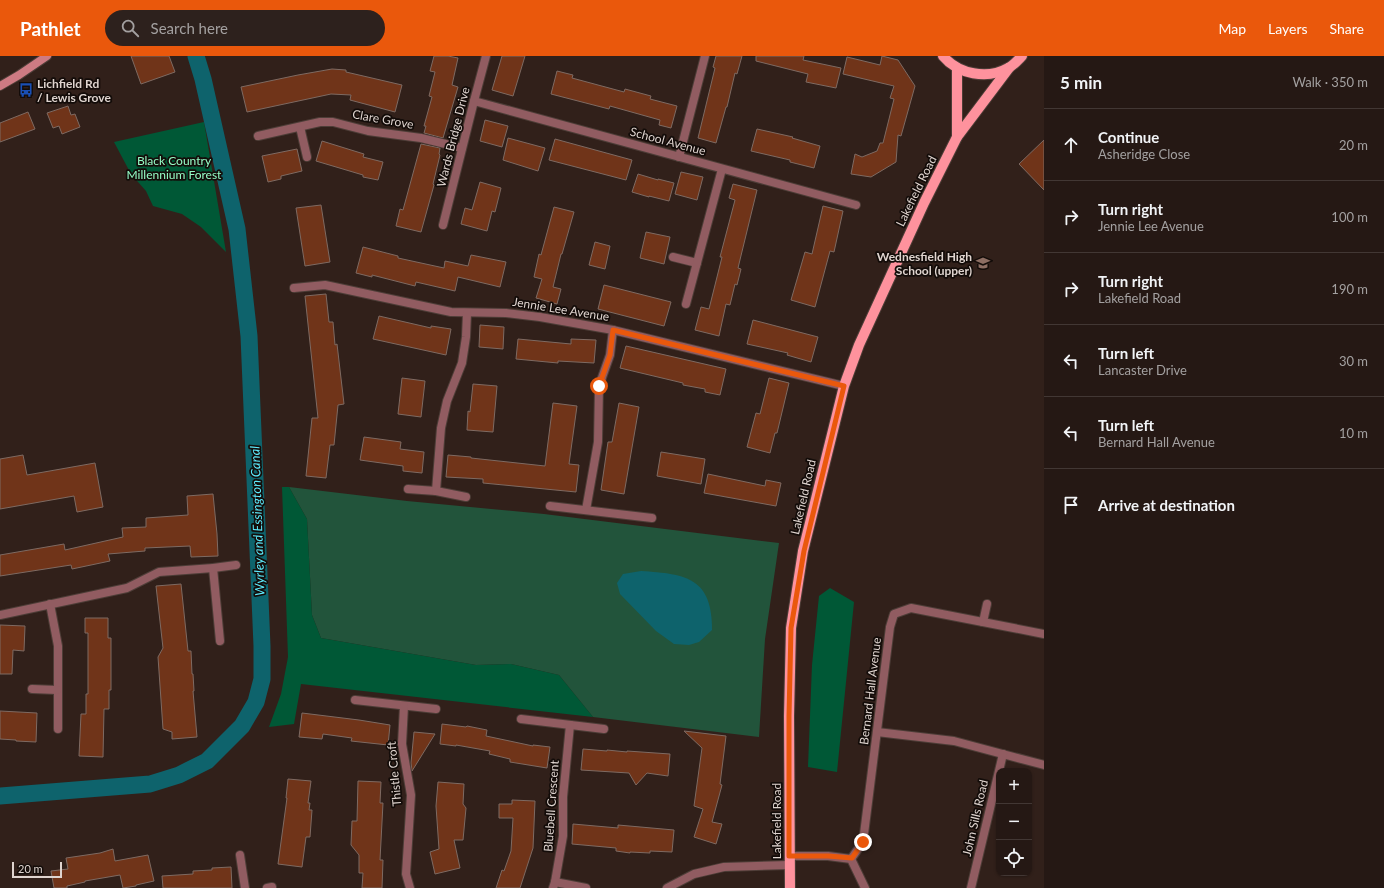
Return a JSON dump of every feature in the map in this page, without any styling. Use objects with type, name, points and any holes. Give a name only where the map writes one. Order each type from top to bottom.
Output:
[{"type":"main road","points":[[0,86],[47,56]]},
{"type":"main road","points":[[943,56],[949,63],[957,68],[970,72],[982,74],[997,73],[1010,68]]},
{"type":"main road","name":"Lakefield Road","points":[[790,888],[789,716],[791,628],[804,551],[844,386],[859,345],[924,202],[958,137],[1010,68],[1022,56]]},
{"type":"main road","name":"Lakefield Road","points":[[957,68],[958,137]]},
{"type":"street","name":"Wards Bridge Drive","points":[[443,225],[486,56]]},
{"type":"street","points":[[679,156],[705,56]]},
{"type":"street","name":"School Avenue","points":[[474,101],[856,205]]},
{"type":"street","name":"Clare Grove","points":[[258,136],[320,122],[333,122],[368,132],[421,138],[462,148]]},
{"type":"street","points":[[300,127],[307,156]]},
{"type":"street","points":[[686,304],[722,169]]},
{"type":"street","points":[[673,257],[697,263]]},
{"type":"street","name":"Jennie Lee Avenue","points":[[294,288],[325,285],[451,312],[506,313],[613,330],[844,386]]},
{"type":"street","points":[[436,491],[441,428],[447,401],[462,363],[466,337],[467,313]]},
{"type":"street","points":[[586,510],[598,442],[599,386],[610,355],[613,330]]},
{"type":"street","points":[[408,489],[436,491],[466,497]]},
{"type":"street","points":[[550,506],[652,518]]},
{"type":"street","points":[[0,615],[127,588],[159,572],[236,565]]},
{"type":"street","points":[[213,568],[220,641]]},
{"type":"street","points":[[50,604],[58,646],[58,729]]},
{"type":"street","points":[[984,622],[987,604]]},
{"type":"street","name":"Bernard Hall Avenue","points":[[852,858],[863,842],[890,627],[894,614],[911,608],[1044,634]]},
{"type":"street","points":[[32,689],[57,690]]},
{"type":"street","points":[[355,700],[436,709]]},
{"type":"street","name":"Thistle Croft","points":[[404,706],[402,744],[411,795],[406,874],[410,888]]},
{"type":"street","points":[[521,719],[604,729]]},
{"type":"street","name":"Bluebell Crescent","points":[[554,885],[563,836],[563,797],[570,725]]},
{"type":"street","points":[[877,732],[954,741],[1044,764]]},
{"type":"street","name":"John Sills Road","points":[[971,888],[1003,754]]},
{"type":"street","points":[[240,856],[245,888]]},
{"type":"street","points":[[667,888],[694,874],[724,867],[828,856],[852,858],[865,888]]},
{"type":"street","points":[[554,885],[586,888]]},
{"type":"green space","name":"Black Country Millennium Forest","points":[[204,122],[226,252],[201,227],[182,214],[153,206],[146,191],[131,174],[114,142]]},
{"type":"green space","points":[[282,487],[289,487],[307,519],[312,615],[321,638],[476,665],[511,664],[559,675],[593,717],[301,684],[294,724],[269,727],[281,694],[288,657]]},
{"type":"green space","points":[[289,487],[407,501],[544,514],[779,543],[765,639],[759,737],[593,717],[559,675],[511,664],[476,665],[321,638],[312,615],[307,519]]},
{"type":"green space","points":[[830,588],[854,602],[837,772],[808,767],[812,665],[819,596]]},
{"type":"water","points":[[641,571],[672,574],[684,577],[694,582],[702,589],[707,599],[711,613],[712,630],[699,642],[689,645],[674,644],[656,631],[620,594],[617,583],[623,574]]},
{"type":"building","points":[[131,56],[169,56],[175,72],[141,84]]},
{"type":"building","points":[[434,56],[458,58],[452,85],[458,87],[443,138],[424,133],[426,126],[424,126],[432,97],[429,96],[435,72],[430,71]]},
{"type":"building","points":[[502,56],[525,56],[513,96],[492,90]]},
{"type":"building","points":[[716,56],[742,56],[737,74],[735,73],[716,143],[698,138],[715,68],[713,67]]},
{"type":"building","points":[[756,56],[804,56],[803,60],[841,68],[836,88],[806,82],[808,74],[756,61]]},
{"type":"building","points":[[882,56],[898,60],[915,86],[901,136],[898,135],[896,162],[871,177],[851,174],[855,154],[862,157],[877,151],[880,143],[883,143],[894,99],[890,98],[894,86],[843,74],[847,57],[880,65]]},
{"type":"building","points":[[332,69],[346,70],[346,72],[402,85],[395,112],[350,100],[351,95],[331,94],[247,112],[241,87]]},
{"type":"building","points":[[557,71],[573,75],[572,78],[624,92],[625,89],[651,96],[650,99],[677,106],[671,128],[659,125],[660,120],[610,106],[609,109],[551,94]]},
{"type":"building","points":[[68,106],[71,115],[75,114],[80,127],[62,134],[59,126],[53,128],[47,113]]},
{"type":"building","points":[[28,112],[35,129],[0,142],[0,123]]},
{"type":"building","points":[[485,120],[508,126],[502,147],[480,141]]},
{"type":"building","points":[[757,129],[793,137],[792,138],[820,146],[814,168],[790,162],[790,160],[751,151]]},
{"type":"building","points":[[508,138],[545,148],[538,171],[503,160]]},
{"type":"building","points":[[555,139],[632,160],[626,180],[549,160]]},
{"type":"building","points":[[1044,140],[1044,190],[1019,164]]},
{"type":"building","points":[[322,141],[364,154],[363,157],[383,162],[378,180],[363,177],[363,175],[316,161]]},
{"type":"building","points":[[421,144],[440,148],[440,155],[434,185],[421,232],[396,226],[400,209],[403,210]]},
{"type":"building","points":[[297,149],[302,171],[281,176],[281,179],[268,182],[262,156]]},
{"type":"building","points":[[681,172],[703,177],[697,200],[675,194]]},
{"type":"building","points":[[638,174],[674,183],[669,201],[632,192]]},
{"type":"building","points":[[480,182],[501,188],[495,212],[492,211],[487,231],[461,224],[465,208],[472,210]]},
{"type":"building","points":[[733,184],[757,190],[738,268],[741,269],[737,285],[735,284],[730,305],[726,304],[719,336],[695,330],[701,307],[709,309],[722,257],[720,257],[735,200],[729,198]]},
{"type":"building","points":[[321,205],[330,262],[305,266],[296,208]]},
{"type":"building","points":[[823,206],[843,211],[834,252],[830,251],[815,307],[791,300],[805,252],[812,254]]},
{"type":"building","points":[[554,207],[574,212],[553,287],[561,289],[557,304],[536,298],[542,279],[534,277],[539,254],[541,255]]},
{"type":"building","points":[[646,232],[670,237],[664,264],[640,258]]},
{"type":"building","points":[[595,242],[610,246],[605,269],[589,265]]},
{"type":"building","points":[[363,247],[398,256],[398,258],[444,268],[445,261],[468,266],[471,255],[506,262],[500,287],[458,277],[455,291],[416,282],[415,286],[372,275],[372,277],[356,273]]},
{"type":"building","points":[[604,285],[671,302],[664,326],[598,309]]},
{"type":"building","points":[[326,294],[329,322],[333,322],[335,345],[337,344],[344,404],[338,405],[334,445],[330,445],[326,478],[306,476],[312,418],[318,418],[305,296]]},
{"type":"building","points":[[379,316],[431,328],[431,326],[451,329],[446,355],[373,339]]},
{"type":"building","points":[[753,320],[818,337],[811,362],[787,355],[788,353],[747,344]]},
{"type":"building","points":[[480,325],[504,327],[503,349],[479,347]]},
{"type":"building","points":[[518,339],[571,344],[571,339],[596,340],[594,363],[558,361],[558,363],[516,359]]},
{"type":"building","points":[[626,346],[726,369],[720,395],[705,392],[705,389],[683,385],[683,383],[620,368]]},
{"type":"building","points":[[402,378],[425,381],[421,417],[398,414]]},
{"type":"building","points":[[769,378],[789,383],[777,433],[775,433],[770,453],[747,447],[756,413],[760,414]]},
{"type":"building","points":[[473,384],[497,386],[493,432],[467,430],[468,411],[470,412]]},
{"type":"building","points":[[553,403],[577,406],[569,464],[579,465],[576,492],[483,483],[483,479],[446,477],[448,455],[545,466]]},
{"type":"building","points":[[619,403],[639,407],[624,494],[601,490],[608,442],[612,442]]},
{"type":"building","points":[[364,437],[401,442],[400,449],[424,452],[422,473],[403,471],[403,466],[360,460]]},
{"type":"building","points":[[661,452],[705,459],[701,484],[657,476]]},
{"type":"building","points":[[23,455],[27,475],[95,463],[103,507],[77,512],[74,496],[0,509],[0,459]]},
{"type":"building","points":[[708,474],[765,486],[766,480],[781,483],[776,506],[704,493]]},
{"type":"building","points":[[213,494],[218,556],[191,557],[190,546],[145,548],[145,551],[108,554],[110,561],[72,569],[71,565],[0,576],[0,555],[64,544],[65,550],[123,537],[122,528],[146,527],[146,518],[188,515],[187,496]]},
{"type":"building","points":[[181,584],[188,651],[191,651],[197,737],[172,739],[172,732],[163,729],[158,657],[163,648],[156,586]]},
{"type":"building","points":[[85,618],[108,618],[108,638],[111,638],[111,690],[109,690],[109,709],[104,709],[103,757],[79,756],[81,714],[86,714],[86,694],[88,694],[88,633],[85,633]]},
{"type":"building","points":[[0,625],[25,626],[24,651],[13,650],[12,674],[0,674]]},
{"type":"building","points":[[0,711],[37,713],[36,742],[0,739]]},
{"type":"building","points":[[302,713],[390,725],[388,745],[351,741],[352,738],[323,734],[322,739],[299,737]]},
{"type":"building","points":[[442,724],[467,726],[487,730],[486,736],[533,746],[550,747],[547,768],[510,762],[510,759],[489,754],[490,751],[456,745],[440,744]]},
{"type":"building","points":[[684,731],[726,736],[720,784],[722,785],[712,822],[722,824],[716,844],[694,837],[703,809],[694,806],[702,748]]},
{"type":"building","points":[[414,732],[435,734],[412,771],[411,763]]},
{"type":"building","points":[[583,749],[670,754],[668,776],[647,773],[636,785],[629,773],[581,770]]},
{"type":"building","points":[[288,779],[311,781],[308,803],[310,803],[309,810],[312,810],[310,837],[306,837],[302,867],[278,864],[287,798]]},
{"type":"building","points":[[358,781],[381,782],[380,803],[383,803],[380,860],[383,860],[382,888],[362,888],[363,873],[359,873],[359,855],[351,845],[352,821],[357,821]]},
{"type":"building","points":[[438,782],[464,784],[463,804],[466,808],[463,840],[454,840],[460,868],[435,874],[430,852],[439,849],[436,806]]},
{"type":"building","points":[[512,800],[535,801],[533,848],[520,888],[496,888],[502,870],[504,871],[511,851],[513,818],[499,818],[499,804],[512,804]]},
{"type":"building","points":[[573,824],[618,828],[618,825],[674,830],[672,852],[650,851],[650,853],[630,853],[616,851],[616,848],[572,844]]},
{"type":"building","points":[[113,849],[115,861],[148,855],[154,881],[123,888],[120,875],[85,881],[67,886],[67,888],[54,888],[51,871],[68,869],[66,858],[100,853]]},
{"type":"building","points":[[231,867],[232,888],[163,888],[162,876],[193,874],[193,871]]},
{"type":"waterway","name":"Wyrley and Essington Canal","points":[[0,796],[150,784],[179,775],[207,761],[242,726],[256,702],[262,679],[262,646],[249,336],[237,229],[203,79],[196,56]]},
{"type":"place","name":"Lichfield Rd / Lewis Grove","points":[[26,90]]},
{"type":"place","name":"Wednesfield High School (upper)","points":[[983,263]]},
{"type":"route","points":[[599,386],[610,355],[613,330],[673,343],[844,386],[804,551],[791,628],[789,716],[789,856],[828,856],[852,858],[863,842]]}]
